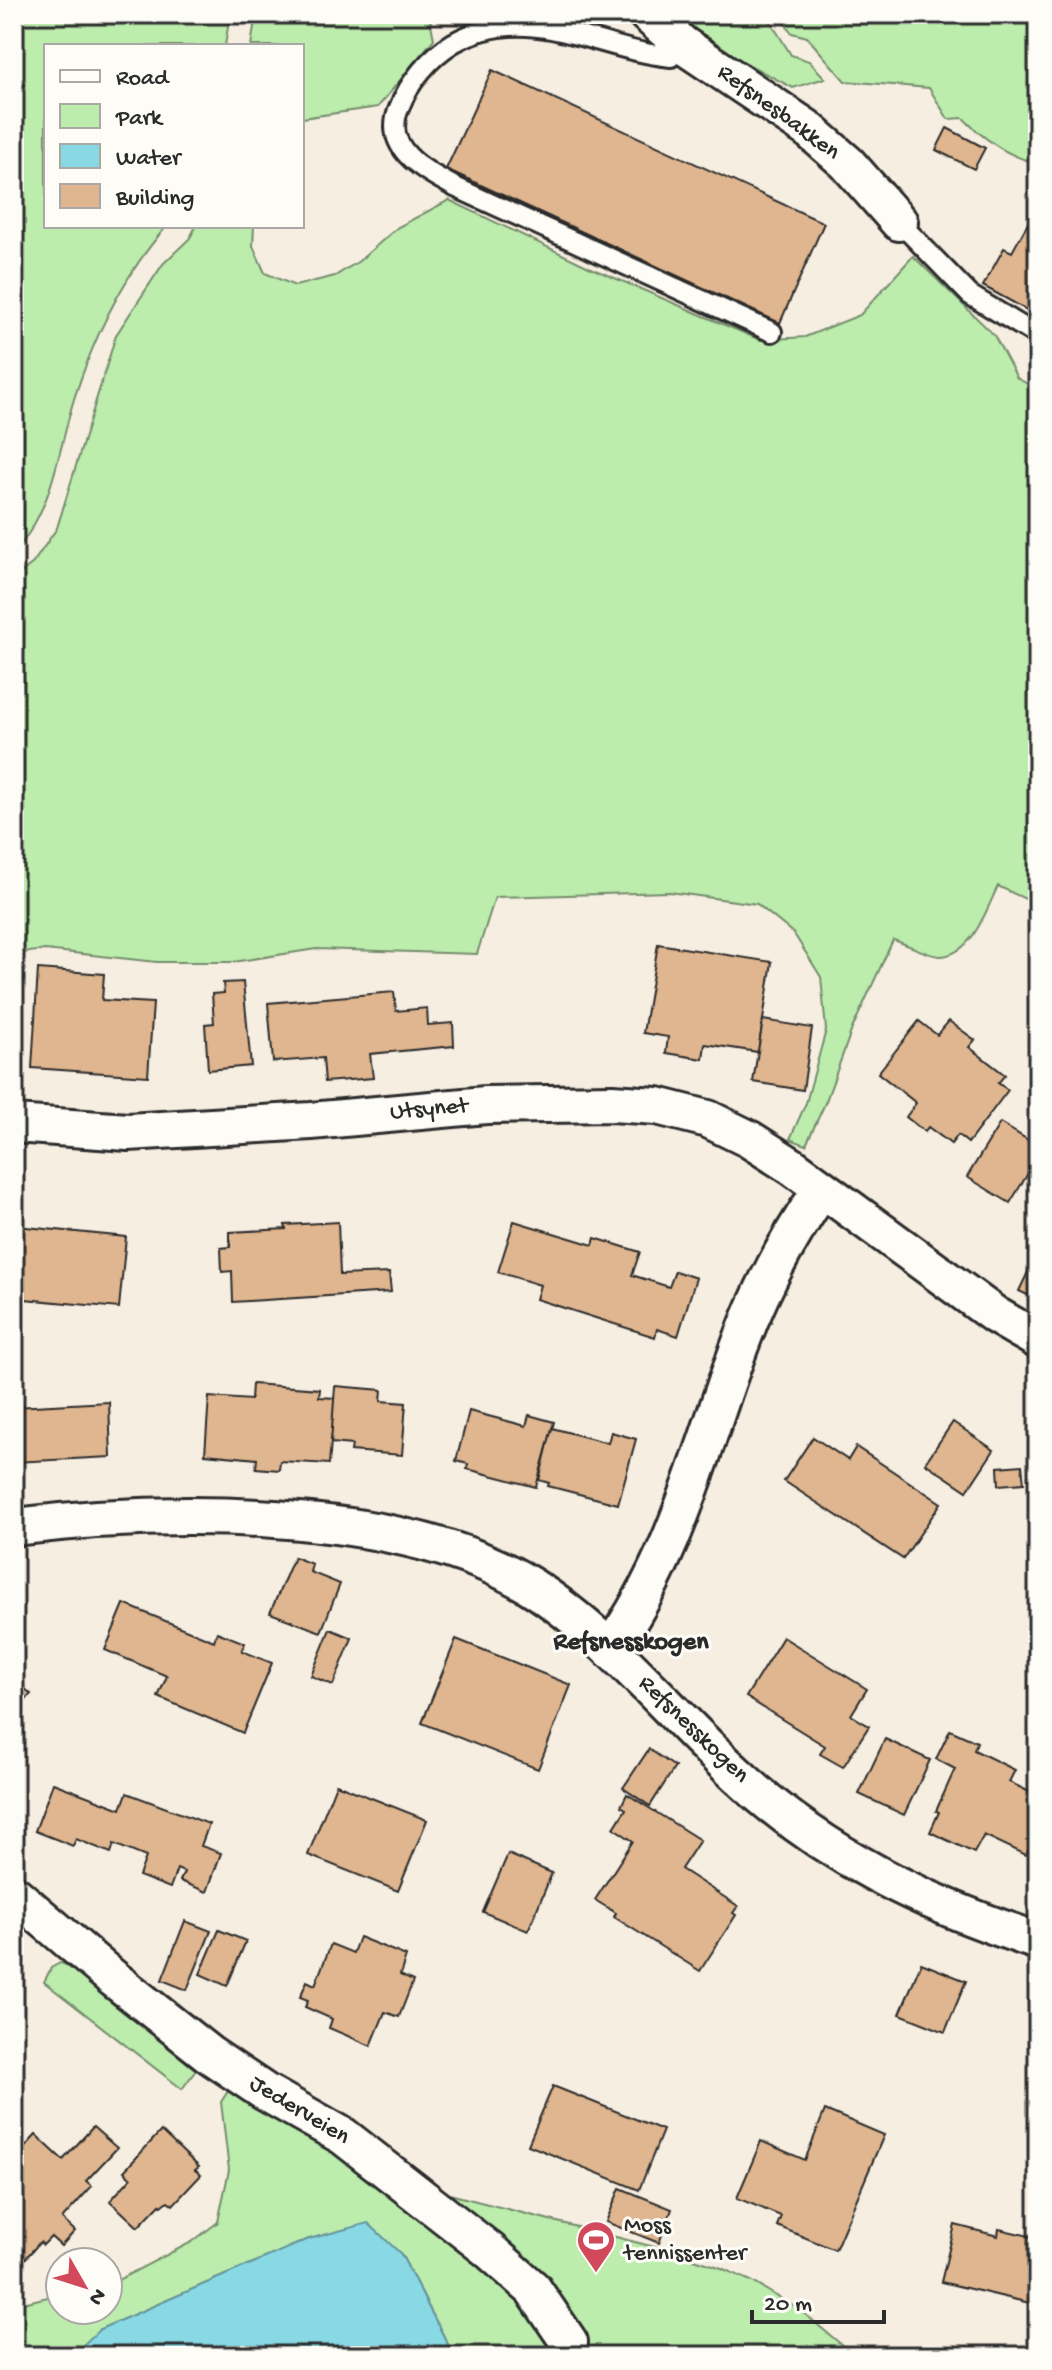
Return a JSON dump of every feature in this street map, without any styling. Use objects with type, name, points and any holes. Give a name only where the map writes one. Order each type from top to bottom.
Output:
[{"type":"street","name":"Refsnesbakken","points":[[647,14],[683,45],[808,129],[847,163],[899,222]]},
{"type":"street","name":"Utsynet","points":[[14,1124],[128,1132],[311,1121],[486,1105],[612,1103],[657,1106],[708,1119],[749,1139],[995,1315],[1038,1340]]},
{"type":"street","points":[[610,1649],[637,1611],[670,1543],[742,1337],[772,1268],[822,1189]]},
{"type":"street","name":"Refsnesskogen","points":[[14,1527],[149,1516],[254,1519],[340,1527],[420,1541],[463,1555],[529,1586],[586,1626],[737,1775],[813,1835],[890,1883],[926,1900],[1038,1941]]},
{"type":"street","name":"Jederveien","points":[[14,1894],[210,2055],[265,2092],[343,2136],[489,2250],[533,2289],[571,2349]]},
{"type":"lane","points":[[683,45],[671,57],[642,54],[600,39],[533,24],[477,30],[435,54],[418,76],[400,104],[394,123],[396,141],[428,172],[455,187],[772,332]]},
{"type":"lane","points":[[899,222],[970,295],[1038,336]]},
{"type":"green space","points":[[14,14],[230,14],[225,44],[44,44],[44,228],[165,228],[137,265],[101,330],[74,399],[46,499],[38,518],[14,552]]},
{"type":"green space","points":[[256,14],[429,14],[434,39],[378,107],[304,118],[304,44],[251,44]]},
{"type":"green space","points":[[697,14],[766,14],[791,55],[809,61],[825,78],[793,88],[712,45],[687,27]]},
{"type":"green space","points":[[778,14],[1038,14],[1038,163],[1017,157],[998,146],[963,118],[948,119],[929,88],[845,81],[807,37],[792,33]]},
{"type":"green space","points":[[449,200],[589,267],[760,340],[805,337],[860,315],[913,256],[994,335],[1017,378],[1038,390],[1038,905],[998,886],[977,929],[962,948],[936,956],[893,940],[852,1029],[806,1145],[790,1139],[806,1103],[826,1030],[821,977],[794,934],[757,904],[669,892],[495,897],[477,954],[316,949],[233,962],[157,962],[45,950],[21,953],[14,963],[14,578],[33,563],[57,528],[116,335],[163,264],[190,238],[195,228],[254,228],[253,246],[265,273],[295,286],[335,276],[359,261],[398,227]]},
{"type":"green space","points":[[60,1963],[70,1966],[196,2070],[182,2089],[44,1982],[51,1968]]},
{"type":"green space","points":[[232,2085],[340,2144],[432,2218],[449,2194],[666,2250],[719,2267],[751,2281],[800,2310],[855,2356],[454,2356],[401,2254],[309,2239],[124,2319],[124,2277],[192,2242],[218,2222],[229,2170],[221,2102]]},
{"type":"green space","points":[[44,2298],[44,2326],[107,2326],[100,2329],[77,2356],[14,2356],[14,2301],[19,2304]]},
{"type":"water","points":[[368,2223],[401,2254],[454,2356],[77,2356],[83,2345],[100,2329],[124,2326],[124,2319],[309,2239]]},
{"type":"building","points":[[492,70],[824,223],[780,323],[446,169]]},
{"type":"building","points":[[947,128],[985,148],[974,169],[936,150]]},
{"type":"building","points":[[1037,207],[1038,316],[983,286],[1004,248],[1012,252]]},
{"type":"building","points":[[658,944],[772,962],[758,1052],[705,1044],[703,1059],[666,1053],[668,1037],[643,1033]]},
{"type":"building","points":[[38,969],[104,974],[102,1000],[153,1003],[148,1076],[32,1068]]},
{"type":"building","points":[[243,982],[251,1066],[208,1070],[205,1024],[214,1023],[212,994],[224,993],[223,983]]},
{"type":"building","points":[[394,992],[396,1011],[427,1008],[428,1025],[453,1023],[454,1046],[370,1054],[373,1078],[325,1082],[323,1058],[273,1062],[268,1003]]},
{"type":"building","points":[[763,1020],[812,1028],[803,1090],[753,1082]]},
{"type":"building","points":[[919,1021],[937,1035],[949,1021],[975,1040],[969,1047],[1005,1075],[998,1083],[1008,1090],[968,1143],[958,1135],[951,1144],[928,1127],[925,1132],[906,1117],[916,1103],[878,1073]]},
{"type":"building","points":[[1000,1123],[1038,1146],[1038,1157],[1010,1203],[967,1177]]},
{"type":"building","points":[[514,1221],[593,1245],[595,1238],[640,1252],[632,1275],[669,1287],[675,1271],[696,1278],[678,1336],[657,1329],[655,1337],[536,1299],[540,1285],[498,1272]]},
{"type":"building","points":[[338,1222],[340,1275],[389,1273],[391,1292],[233,1302],[232,1271],[222,1272],[221,1248],[230,1247],[230,1232]]},
{"type":"building","points":[[16,1226],[126,1237],[119,1308],[14,1298]]},
{"type":"building","points":[[1038,1251],[1038,1300],[1019,1291]]},
{"type":"building","points":[[252,1384],[320,1389],[319,1397],[335,1398],[329,1464],[280,1461],[279,1470],[256,1468],[257,1459],[205,1454],[209,1397],[251,1400]]},
{"type":"building","points":[[335,1386],[382,1390],[381,1401],[406,1403],[402,1455],[351,1451],[352,1445],[331,1443]]},
{"type":"building","points":[[109,1402],[111,1457],[14,1462],[14,1407]]},
{"type":"building","points":[[469,1411],[526,1426],[529,1415],[554,1422],[536,1487],[467,1469],[468,1464],[456,1461]]},
{"type":"building","points":[[953,1422],[994,1450],[967,1491],[925,1463]]},
{"type":"building","points":[[552,1428],[608,1443],[611,1432],[636,1439],[618,1504],[548,1486],[549,1483],[539,1480]]},
{"type":"building","points":[[813,1437],[848,1460],[856,1447],[941,1503],[903,1559],[784,1481]]},
{"type":"building","points":[[1022,1465],[1024,1483],[999,1485],[998,1467]]},
{"type":"building","points":[[294,1557],[312,1564],[310,1572],[340,1584],[321,1632],[270,1613]]},
{"type":"building","points":[[124,1604],[214,1641],[217,1632],[245,1643],[242,1651],[272,1663],[243,1733],[158,1697],[167,1676],[105,1650]]},
{"type":"building","points":[[330,1629],[352,1638],[333,1685],[311,1676]]},
{"type":"building","points":[[783,1637],[867,1689],[851,1715],[869,1726],[843,1767],[820,1754],[825,1746],[746,1697]]},
{"type":"building","points":[[456,1639],[571,1685],[538,1769],[422,1723]]},
{"type":"building","points":[[14,1679],[31,1694],[14,1714]]},
{"type":"building","points":[[950,1730],[977,1742],[974,1750],[1015,1770],[1009,1782],[1038,1796],[1038,1843],[1033,1840],[1026,1855],[984,1835],[974,1853],[930,1832],[955,1769],[936,1759]]},
{"type":"building","points":[[885,1739],[930,1760],[904,1815],[859,1794]]},
{"type":"building","points":[[649,1749],[675,1767],[650,1806],[623,1788]]},
{"type":"building","points":[[53,1783],[121,1809],[127,1793],[209,1824],[201,1846],[221,1853],[207,1892],[180,1881],[184,1872],[177,1869],[170,1888],[139,1876],[146,1857],[114,1844],[111,1853],[76,1839],[73,1846],[35,1831]]},
{"type":"building","points":[[336,1784],[427,1820],[398,1891],[308,1855]]},
{"type":"building","points":[[627,1794],[700,1840],[681,1869],[738,1906],[733,1913],[736,1915],[700,1971],[614,1917],[616,1913],[595,1900],[633,1841],[614,1828],[626,1809],[621,1806]]},
{"type":"building","points":[[508,1854],[552,1873],[528,1931],[483,1912]]},
{"type":"building","points":[[185,1921],[211,1931],[187,1990],[162,1980]]},
{"type":"building","points":[[219,1930],[246,1941],[227,1986],[200,1974]]},
{"type":"building","points":[[359,1937],[406,1956],[400,1975],[413,1981],[399,2017],[385,2012],[371,2046],[329,2028],[332,2019],[305,2007],[308,2000],[300,1997],[307,1981],[315,1985],[331,1944],[353,1953]]},
{"type":"building","points":[[921,1963],[966,1981],[945,2032],[900,2014]]},
{"type":"building","points":[[553,2086],[663,2130],[639,2190],[528,2145]]},
{"type":"building","points":[[825,2110],[884,2135],[835,2250],[777,2226],[781,2216],[737,2198],[761,2141],[805,2160]]},
{"type":"building","points":[[93,2127],[117,2148],[86,2181],[92,2186],[62,2219],[75,2231],[61,2246],[51,2237],[43,2245],[40,2242],[24,2260],[14,2251],[14,2159],[36,2135],[63,2160]]},
{"type":"building","points":[[161,2131],[199,2167],[195,2170],[201,2175],[173,2205],[168,2201],[162,2206],[160,2204],[138,2227],[110,2201],[131,2178],[124,2171]]},
{"type":"building","points":[[620,2188],[672,2209],[659,2243],[606,2222]]},
{"type":"building","points":[[955,2225],[998,2236],[999,2229],[1038,2238],[1038,2305],[941,2282]]},
{"type":"place","name":"Moss tennissenter","points":[[596,2274]]},
{"type":"district","name":"Refsnesskogen","points":[[631,1643]]}]
